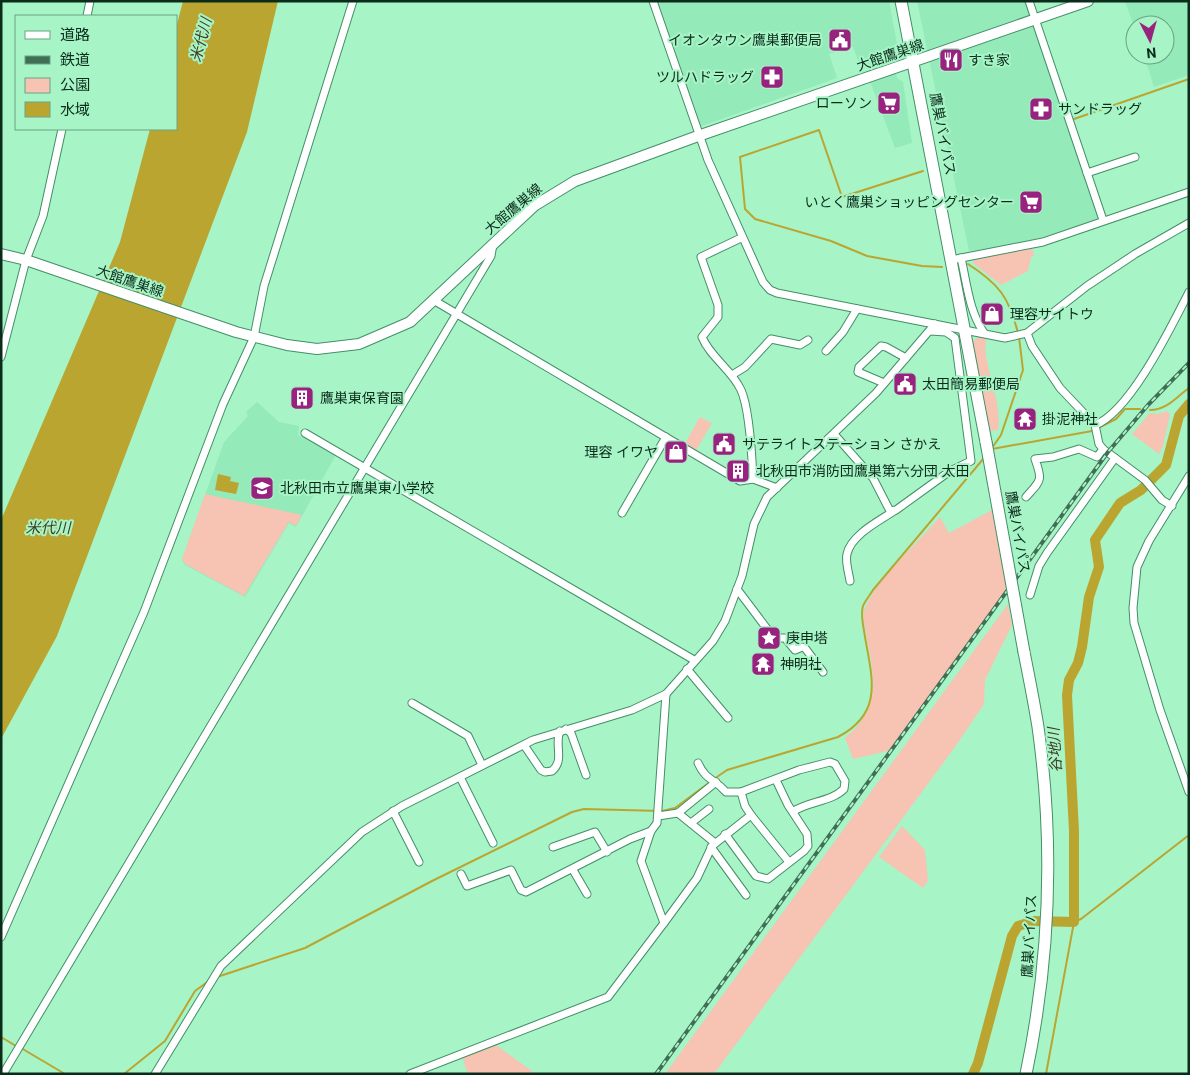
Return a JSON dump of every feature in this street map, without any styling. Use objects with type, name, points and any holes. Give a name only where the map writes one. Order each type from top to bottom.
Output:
[{"type":"highway","name":"鷹巣バイパス","points":[[901,1],[956,259],[963,329],[986,442],[1038,727],[1046,820],[1047,881],[1044,964],[1026,1074]]},
{"type":"main road","name":"大館鷹巣線","points":[[1,254],[26,260],[254,337],[287,345],[317,348],[359,344],[410,322],[435,301],[543,199],[575,180],[1088,1]]},
{"type":"street","points":[[87,15],[90,1]]},
{"type":"street","points":[[1,937],[144,612],[223,404],[254,337],[264,286],[353,1]]},
{"type":"street","points":[[653,1],[709,164],[741,238],[763,282],[770,290],[793,297],[1005,338],[1027,333],[1087,286],[1135,254],[1189,223]]},
{"type":"street","points":[[1029,1],[1103,220]]},
{"type":"street","points":[[1,357],[26,260],[43,216],[62,130]]},
{"type":"street","points":[[1087,173],[1135,156]]},
{"type":"street","points":[[984,333],[976,322],[956,259],[1043,242],[1189,192]]},
{"type":"street","points":[[741,238],[701,256],[718,305],[718,317],[702,337],[706,345],[732,375],[741,391],[746,410],[753,479]]},
{"type":"street","points":[[3,1074],[367,467],[491,256],[494,244]]},
{"type":"street","points":[[1095,429],[1114,413],[1125,400],[1158,348],[1189,292]]},
{"type":"street","points":[[435,301],[740,481],[753,479],[777,488]]},
{"type":"street","points":[[826,351],[843,332],[857,309]]},
{"type":"street","points":[[155,1074],[228,958],[362,832],[393,811],[524,745],[563,730],[632,710],[666,694],[686,669],[713,641],[725,621],[737,589],[758,513],[767,497],[834,434],[884,383],[936,324]]},
{"type":"street","points":[[850,581],[846,556],[848,549],[857,538],[950,471],[971,460],[955,338],[952,334],[946,332],[930,331]]},
{"type":"street","points":[[1027,333],[1032,346],[1060,388],[1095,429],[1103,449],[1145,480],[1162,500],[1172,506]]},
{"type":"street","points":[[732,375],[745,367],[771,339],[800,345],[808,340]]},
{"type":"street","points":[[884,383],[858,372],[859,367],[881,346],[906,358]]},
{"type":"street","points":[[305,432],[694,660]]},
{"type":"street","points":[[834,434],[873,478],[890,511],[894,511]]},
{"type":"street","points":[[622,513],[666,437]]},
{"type":"street","points":[[1026,497],[1040,481],[1041,476],[1035,459],[1053,457],[1079,449],[1097,458],[1103,449]]},
{"type":"street","points":[[1030,595],[1039,566],[1047,553],[1115,458]]},
{"type":"street","points":[[1189,476],[1149,541],[1137,567],[1133,615],[1160,710],[1189,792]]},
{"type":"street","points":[[737,589],[774,638],[785,638],[795,650],[802,647],[805,648],[823,672]]},
{"type":"street","points":[[686,669],[728,718]]},
{"type":"street","points":[[664,923],[642,861],[651,831],[657,823],[666,694]]},
{"type":"street","points":[[412,703],[468,736],[482,765]]},
{"type":"street","points":[[524,745],[541,770],[545,772],[552,771],[559,761],[557,741],[563,730]]},
{"type":"street","points":[[563,730],[570,733],[586,775]]},
{"type":"street","points":[[698,763],[703,775],[714,781],[726,792],[741,792],[799,770],[830,762],[835,764],[845,781],[844,789],[839,794],[804,805],[794,811]]},
{"type":"street","points":[[460,777],[493,843]]},
{"type":"street","points":[[725,834],[756,876],[761,879],[768,879],[804,851],[809,840],[794,811],[784,798],[776,780]]},
{"type":"street","points":[[678,813],[714,781]]},
{"type":"street","points":[[741,792],[745,806],[751,815],[789,862]]},
{"type":"street","points":[[691,823],[709,809]]},
{"type":"street","points":[[393,811],[419,862]]},
{"type":"street","points":[[658,812],[678,813],[691,823],[713,845],[746,895]]},
{"type":"street","points":[[410,1074],[608,997],[697,878],[713,845],[751,815]]},
{"type":"street","points":[[461,874],[465,884],[472,885],[511,870],[521,890],[526,892],[651,831]]},
{"type":"street","points":[[553,848],[595,832],[607,852]]},
{"type":"street","points":[[573,870],[588,894]]},
{"type":"shaded area","points":[[657,1],[889,1],[898,50],[894,59],[861,70],[853,46],[829,54],[837,78],[699,127]]},
{"type":"shaded area","points":[[917,1],[1029,1],[1103,220],[1013,245],[969,251]]},
{"type":"shaded area","points":[[1125,1],[1189,1],[1189,75],[1154,87],[1147,65],[1175,65],[1175,15],[1130,15]]},
{"type":"shaded area","points":[[896,73],[897,78],[903,82],[912,143],[895,148],[870,81]]},
{"type":"shaded area","name":"北秋田市立鷹巣東小学校","points":[[257,402],[279,422],[299,426],[298,435],[337,453],[296,527],[289,523],[245,597],[185,565],[182,560],[224,442],[248,416],[246,412]]},
{"type":"green space","points":[[1032,247],[1034,256],[1031,257],[1028,271],[1001,285],[973,263],[976,257]]},
{"type":"green space","points":[[979,336],[987,338],[985,346],[986,356],[998,407],[998,430],[988,431],[972,342]]},
{"type":"green space","points":[[1167,411],[1170,414],[1163,446],[1159,454],[1132,434],[1150,413],[1158,414]]},
{"type":"green space","points":[[700,417],[712,423],[695,452],[684,445]]},
{"type":"green space","points":[[205,494],[302,515],[296,526],[289,522],[244,596],[185,564],[182,559]]},
{"type":"green space","points":[[992,510],[1007,591],[892,750],[853,759],[845,738],[858,726],[866,714],[871,702],[873,689],[873,676],[864,619],[865,609],[872,596],[889,572],[940,517],[949,533]]},
{"type":"green space","points":[[1008,604],[1012,625],[985,680],[984,704],[955,747],[714,1074],[665,1074]]},
{"type":"green space","points":[[902,826],[925,850],[928,881],[923,888],[879,857]]},
{"type":"green space","points":[[496,1045],[536,1074],[468,1074],[462,1057]]},
{"type":"water","name":"米代川","points":[[183,1],[278,1],[247,132],[57,636],[1,739],[1,520],[120,242],[150,130],[178,130],[178,20]]},
{"type":"water","points":[[218,474],[231,477],[230,481],[239,483],[236,494],[215,490]]},
{"type":"waterway","points":[[1074,119],[1189,79]]},
{"type":"waterway","points":[[923,171],[842,197],[819,130],[740,157],[745,209],[755,219],[831,241],[867,256],[922,266],[942,267]]},
{"type":"waterway","points":[[968,264],[988,278],[1001,292],[1011,310],[1018,333]]},
{"type":"waterway","points":[[992,448],[1001,435],[1023,370],[1019,337]]},
{"type":"waterway","points":[[1150,410],[1161,408],[1189,388]]},
{"type":"waterway","name":"谷地川","points":[[973,1074],[978,1063],[1012,936],[1018,926],[1034,921],[1074,922],[1074,831],[1067,695],[1069,680],[1078,663],[1089,597],[1099,567],[1095,540],[1120,503],[1141,490],[1166,465],[1179,416],[1189,404]]},
{"type":"waterway","points":[[992,449],[1092,431],[1116,419],[1125,409],[1140,409]]},
{"type":"waterway","points":[[714,779],[727,770],[838,737],[853,727],[863,717],[869,706],[872,680],[862,617],[864,604],[873,590],[984,458]]},
{"type":"waterway","points":[[217,977],[305,948],[432,881],[572,812],[584,809],[662,811],[675,808],[710,782]]},
{"type":"waterway","points":[[1046,1074],[1074,922],[1081,919],[1189,835]]},
{"type":"waterway","points":[[124,1074],[165,1041],[195,991],[210,980]]},
{"type":"waterway","points":[[1,1037],[16,1046]]},
{"type":"waterway","points":[[21,1048],[65,1074]]},
{"type":"railway","points":[[656,1074],[1108,452],[1148,405],[1189,363]]},
{"type":"place","name":"イオンタウン鷹巣郵便局","points":[[840,40]]},
{"type":"place","name":"すき家","points":[[951,60]]},
{"type":"place","name":"ツルハドラッグ","points":[[772,77]]},
{"type":"place","name":"ローソン","points":[[889,103]]},
{"type":"place","name":"サンドラッグ","points":[[1041,109]]},
{"type":"place","name":"いとく鷹巣ショッピングセンター","points":[[1031,202]]},
{"type":"place","name":"理容サイトウ","points":[[992,314]]},
{"type":"place","name":"太田簡易郵便局","points":[[905,384]]},
{"type":"place","name":"鷹巣東保育園","points":[[302,398]]},
{"type":"place","name":"掛泥神社","points":[[1025,419]]},
{"type":"place","name":"サテライトステーション さかえ","points":[[724,444]]},
{"type":"place","name":"理容 イワヤ","points":[[676,452]]},
{"type":"place","name":"北秋田市消防団鷹巣第六分団 太田","points":[[738,471]]},
{"type":"place","name":"北秋田市立鷹巣東小学校","points":[[262,488]]},
{"type":"place","name":"庚申塔","points":[[769,638]]},
{"type":"place","name":"神明社","points":[[763,664]]}]
